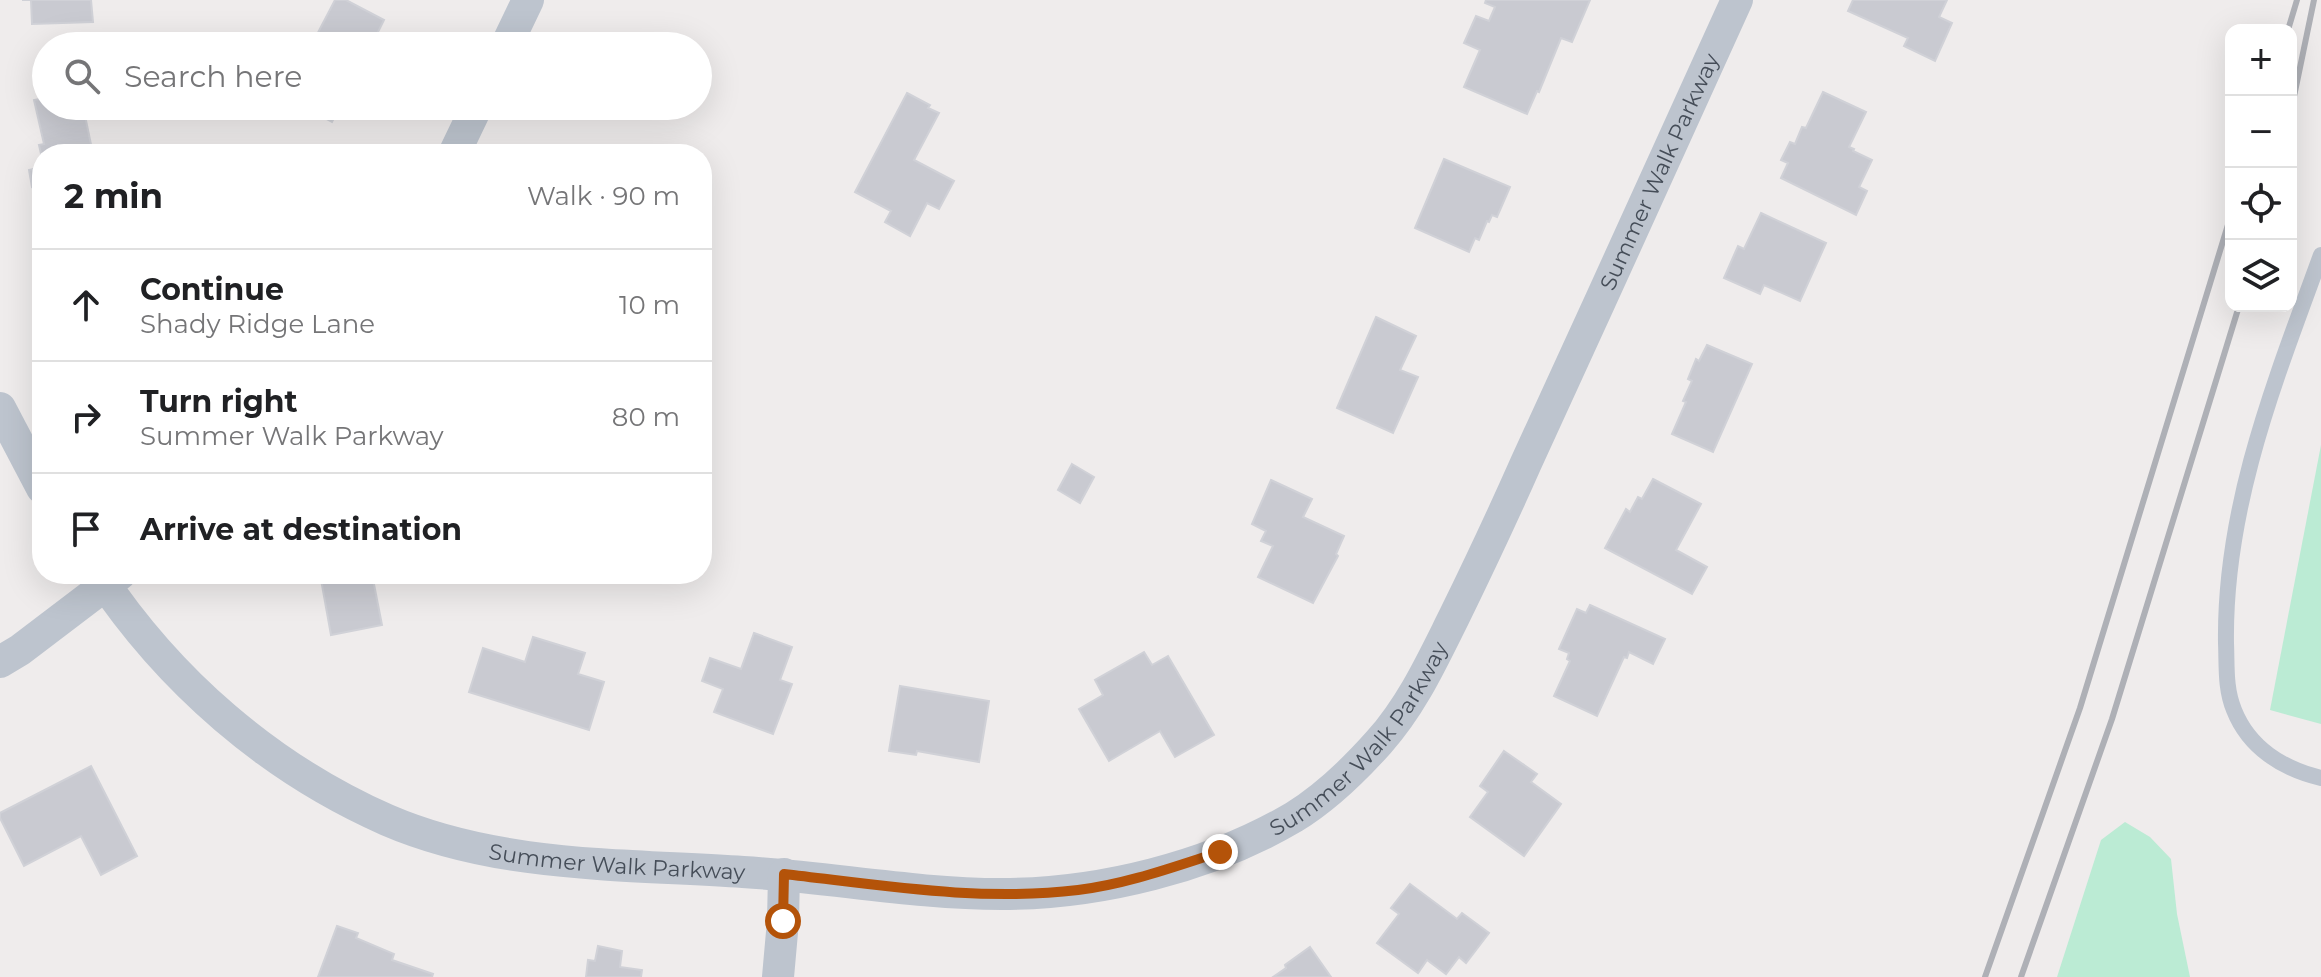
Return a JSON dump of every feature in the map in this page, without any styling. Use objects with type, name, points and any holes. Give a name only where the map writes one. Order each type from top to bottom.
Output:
[{"type":"street","points":[[513,32],[528,0]]},
{"type":"street","name":"Summer Walk Parkway","points":[[112,584],[177,674],[246,737],[324,790],[391,822],[460,845],[531,859],[784,874],[1000,894],[1078,890],[1142,877],[1220,852],[1294,817],[1324,794],[1379,742],[1417,691],[1491,542],[1737,0]]},
{"type":"street","points":[[459,144],[470,120]]},
{"type":"street","points":[[0,408],[32,469]]},
{"type":"street","points":[[0,662],[20,650],[101,584]]},
{"type":"street","points":[[778,977],[784,874]]},
{"type":"lane","points":[[2321,255],[2264,413],[2235,528],[2226,607],[2227,685],[2234,711],[2251,739],[2275,761],[2321,778]]},
{"type":"green space","points":[[2321,445],[2321,724],[2270,710]]},
{"type":"green space","points":[[2125,822],[2150,837],[2171,859],[2177,914],[2190,977],[2057,977],[2101,840]]},
{"type":"building","points":[[31,0],[91,0],[93,22],[32,24]]},
{"type":"building","points":[[335,0],[346,0],[384,20],[378,32],[318,32]]},
{"type":"building","points":[[1486,0],[1590,0],[1572,42],[1561,38],[1527,114],[1464,87],[1480,50],[1464,43],[1476,16],[1489,21],[1495,7],[1485,3]]},
{"type":"building","points":[[1853,0],[1947,0],[1939,17],[1952,23],[1935,61],[1904,46],[1908,38],[1848,11]]},
{"type":"building","points":[[1823,92],[1866,112],[1849,147],[1872,160],[1859,187],[1867,191],[1856,215],[1781,178],[1788,163],[1781,160],[1790,142],[1795,144],[1802,127],[1806,128]]},
{"type":"building","points":[[907,93],[939,113],[914,160],[954,181],[939,209],[927,203],[910,236],[885,222],[891,211],[855,192]]},
{"type":"building","points":[[39,120],[86,120],[91,144],[44,144]]},
{"type":"building","points":[[1444,159],[1510,187],[1497,217],[1492,215],[1487,221],[1479,240],[1475,238],[1469,252],[1415,228]]},
{"type":"building","points":[[1761,213],[1826,243],[1800,301],[1764,285],[1760,294],[1724,278],[1738,246],[1744,249]]},
{"type":"building","points":[[1376,317],[1416,336],[1400,370],[1418,377],[1393,433],[1337,408]]},
{"type":"building","points":[[1707,345],[1752,364],[1713,452],[1672,434],[1686,402],[1683,401],[1692,381],[1688,379],[1696,359],[1699,361]]},
{"type":"building","points":[[1072,464],[1094,477],[1080,503],[1058,490]]},
{"type":"building","points":[[1653,479],[1701,504],[1676,550],[1707,567],[1692,594],[1605,548],[1626,509],[1630,512],[1638,497],[1642,499]]},
{"type":"building","points":[[1271,480],[1312,499],[1303,517],[1344,536],[1336,554],[1338,556],[1313,603],[1258,577],[1273,546],[1261,541],[1266,531],[1252,524]]},
{"type":"building","points":[[322,584],[374,584],[382,625],[331,635]]},
{"type":"building","points":[[1590,605],[1665,639],[1653,664],[1629,652],[1627,658],[1624,657],[1597,716],[1554,696],[1570,661],[1567,659],[1569,653],[1559,649],[1577,609],[1586,613]]},
{"type":"building","points":[[754,633],[792,647],[780,680],[792,684],[773,734],[714,712],[723,689],[702,681],[710,658],[741,669]]},
{"type":"building","points":[[533,637],[585,653],[578,674],[604,682],[589,730],[469,692],[483,648],[525,662]]},
{"type":"building","points":[[1144,652],[1152,665],[1168,656],[1214,735],[1175,757],[1160,731],[1109,761],[1079,709],[1103,695],[1095,680]]},
{"type":"building","points":[[900,686],[989,701],[979,762],[917,751],[916,755],[889,751]]},
{"type":"building","points":[[1504,751],[1537,774],[1531,782],[1561,804],[1524,856],[1470,817],[1488,792],[1480,786]]},
{"type":"building","points":[[91,766],[137,856],[101,875],[81,836],[24,866],[0,813]]},
{"type":"building","points":[[1410,884],[1457,919],[1462,913],[1489,933],[1466,963],[1459,957],[1446,974],[1427,960],[1418,973],[1377,943],[1399,914],[1391,908]]},
{"type":"building","points":[[337,926],[358,933],[356,938],[394,954],[392,960],[433,974],[432,977],[318,977]]},
{"type":"building","points":[[598,946],[622,951],[620,967],[642,970],[641,977],[586,977],[588,960],[595,961]]},
{"type":"building","points":[[1310,947],[1331,977],[1273,977],[1286,968],[1285,965]]},
{"type":"railway","points":[[2290,24],[2297,0]]},
{"type":"railway","points":[[2294,96],[2314,0]]},
{"type":"railway","points":[[1985,977],[2080,708],[2225,235]]},
{"type":"railway","points":[[2021,977],[2112,719],[2237,312]]},
{"type":"route","points":[[783,921],[784,874],[1000,894],[1078,890],[1142,877],[1220,852]]}]
